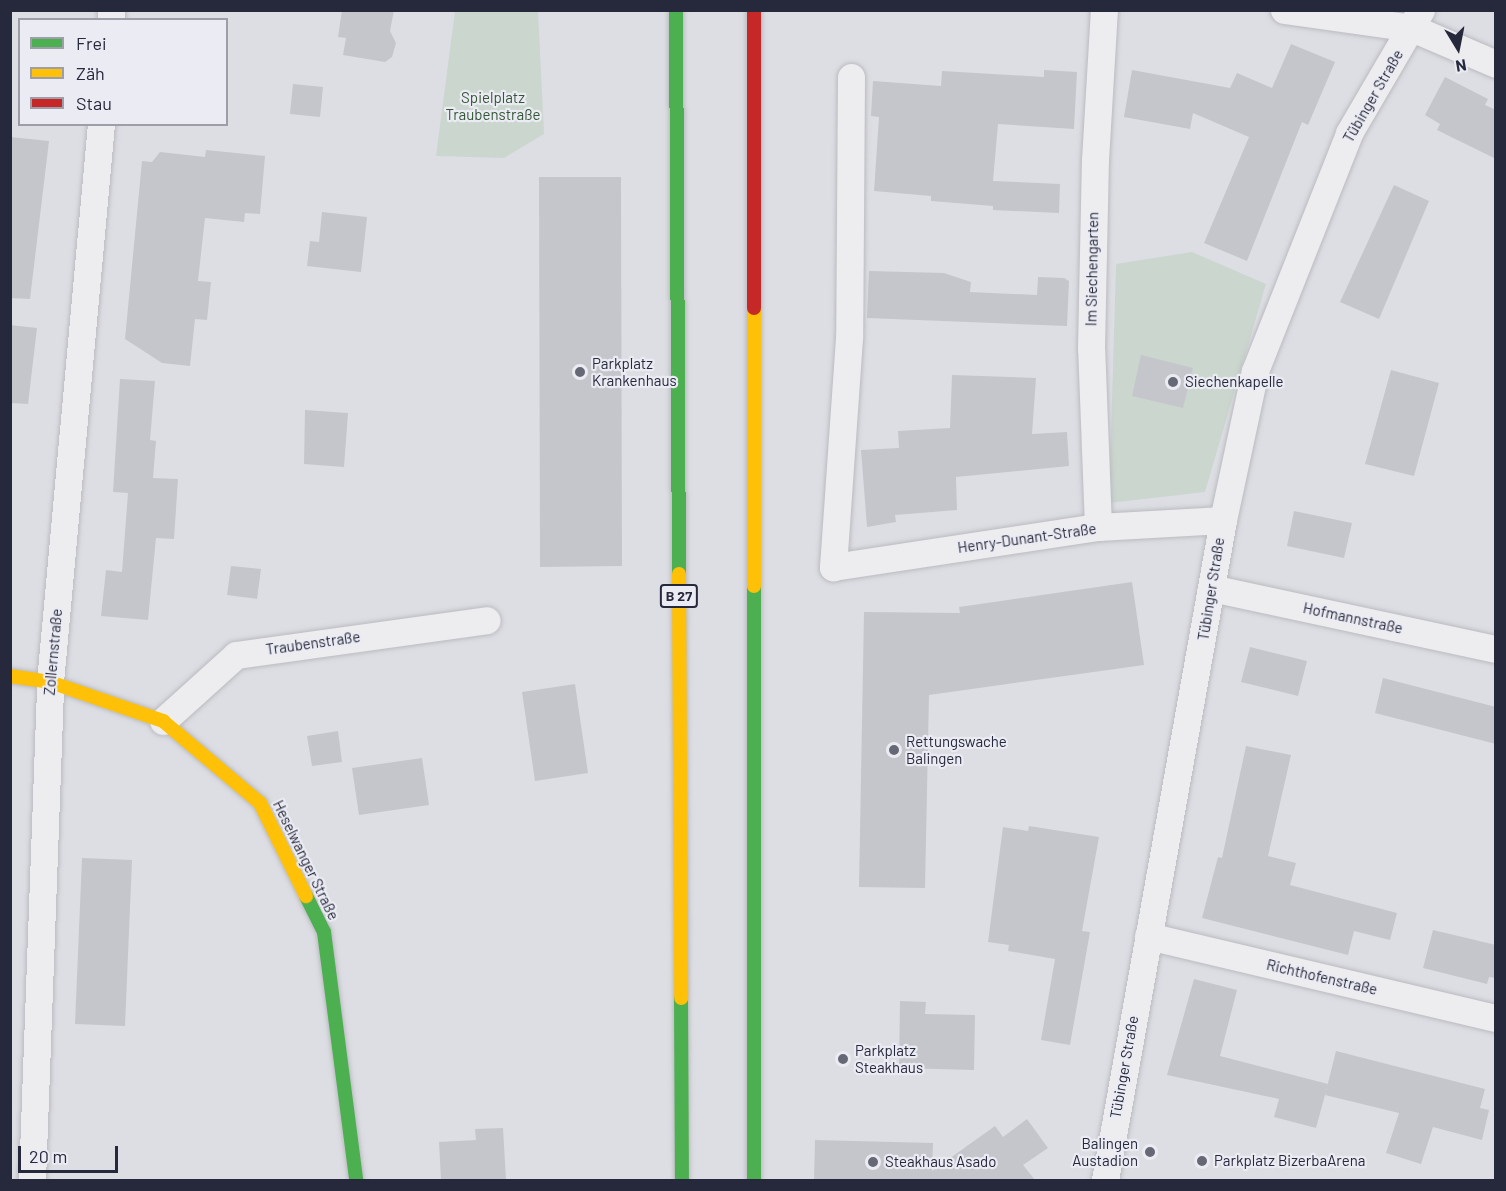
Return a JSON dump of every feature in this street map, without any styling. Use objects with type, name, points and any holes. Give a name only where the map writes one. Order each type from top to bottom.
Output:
[{"type":"main road","name":"B 27","points":[[676,10],[682,1180]]},
{"type":"main road","points":[[754,10],[754,1180]]},
{"type":"main road","name":"Heselwanger Straße","points":[[10,676],[50,681],[163,721],[260,803],[324,932],[356,1180]]},
{"type":"street","name":"Im Siechengarten","points":[[1098,527],[1090,348],[1095,160],[1104,10]]},
{"type":"street","name":"Tübinger Straße","points":[[1105,1180],[1148,936],[1190,721],[1223,520],[1256,371],[1349,133],[1416,19],[1284,10]]},
{"type":"street","points":[[1416,19],[1496,64]]},
{"type":"street","name":"Henry-Dunant-Straße","points":[[851,77],[849,338],[832,567],[1098,527],[1223,520]]},
{"type":"street","name":"Zollernstraße","points":[[32,1180],[50,681],[101,126]]},
{"type":"street","name":"Hofmannstraße","points":[[1211,588],[1496,649]]},
{"type":"street","name":"Traubenstraße","points":[[163,721],[236,655],[487,620]]},
{"type":"street","name":"Richthofenstraße","points":[[1148,936],[1496,1018]]},
{"type":"green space","name":"Spielplatz Traubenstraße","points":[[455,11],[538,11],[544,134],[504,158],[436,156]]},
{"type":"green space","points":[[1192,252],[1266,284],[1205,492],[1109,503],[1116,264]]},
{"type":"building","points":[[342,10],[394,10],[390,31],[396,43],[392,57],[385,62],[343,55],[346,38],[338,37]]},
{"type":"building","points":[[1291,44],[1335,62],[1308,125],[1302,122],[1247,261],[1204,243],[1249,137],[1193,113],[1190,129],[1124,117],[1132,70],[1230,88],[1237,73],[1272,88]]},
{"type":"building","points":[[1044,70],[1077,72],[1074,129],[998,124],[993,181],[1060,184],[1059,213],[993,210],[993,206],[931,201],[931,196],[874,191],[879,117],[871,116],[873,81],[941,86],[942,71],[1044,77]]},
{"type":"building","points":[[1445,77],[1488,99],[1485,105],[1496,110],[1496,159],[1437,130],[1440,124],[1425,115]]},
{"type":"building","points":[[293,84],[323,87],[320,117],[290,114]]},
{"type":"building","points":[[10,137],[49,141],[30,299],[10,298]]},
{"type":"building","points":[[206,150],[265,156],[260,214],[245,213],[244,222],[205,218],[198,281],[211,282],[207,320],[195,319],[190,366],[162,363],[125,339],[142,161],[152,162],[160,152],[205,157]]},
{"type":"building","name":"Parkplatz Krankenhaus","points":[[539,177],[621,177],[622,566],[540,567]]},
{"type":"building","points":[[1394,185],[1429,201],[1379,319],[1340,302]]},
{"type":"building","points":[[322,212],[367,217],[361,272],[307,266],[310,241],[319,242]]},
{"type":"building","points":[[869,271],[944,273],[971,282],[970,292],[1037,295],[1038,277],[1064,278],[1069,281],[1067,326],[867,318]]},
{"type":"building","points":[[10,325],[37,328],[28,404],[10,403]]},
{"type":"building","points":[[1141,355],[1193,368],[1183,408],[1132,396]]},
{"type":"building","points":[[1391,370],[1439,383],[1414,476],[1365,464]]},
{"type":"building","points":[[952,375],[1036,378],[1032,434],[1067,432],[1069,466],[956,477],[957,510],[895,515],[896,522],[867,527],[861,450],[899,448],[898,431],[950,428]]},
{"type":"building","points":[[120,379],[155,381],[150,440],[156,441],[153,478],[178,479],[174,539],[156,538],[148,620],[101,616],[106,570],[122,572],[128,493],[113,492]]},
{"type":"building","points":[[305,410],[348,413],[344,467],[304,464]]},
{"type":"building","points":[[1294,511],[1352,523],[1344,558],[1287,546]]},
{"type":"building","points":[[231,566],[261,569],[257,599],[227,595]]},
{"type":"building","points":[[1132,582],[1144,665],[929,695],[925,888],[859,887],[864,612],[960,613],[959,607]]},
{"type":"building","points":[[1250,647],[1307,661],[1298,696],[1241,682]]},
{"type":"building","points":[[1383,678],[1496,707],[1496,744],[1375,713]]},
{"type":"building","points":[[575,684],[588,773],[535,781],[522,692]]},
{"type":"building","points":[[338,731],[342,762],[312,766],[307,736]]},
{"type":"building","points":[[1246,746],[1291,755],[1268,856],[1296,863],[1290,885],[1397,913],[1390,940],[1354,931],[1348,955],[1202,918],[1218,857],[1222,858]]},
{"type":"building","points":[[422,758],[429,805],[359,815],[352,768]]},
{"type":"building","points":[[1029,826],[1099,837],[1082,931],[1090,932],[1070,1045],[1041,1040],[1055,959],[1008,951],[1009,945],[988,942],[1003,827],[1028,831]]},
{"type":"building","points":[[82,858],[132,860],[125,1026],[75,1024]]},
{"type":"building","points":[[1433,930],[1496,945],[1496,978],[1489,977],[1487,984],[1423,968]]},
{"type":"building","points":[[1194,979],[1237,990],[1220,1056],[1328,1084],[1316,1128],[1274,1117],[1279,1099],[1167,1075]]},
{"type":"building","points":[[900,1001],[926,1002],[925,1014],[975,1015],[974,1070],[899,1068]]},
{"type":"building","points":[[1336,1051],[1485,1089],[1480,1108],[1489,1110],[1482,1140],[1433,1127],[1421,1164],[1386,1153],[1399,1113],[1325,1095]]},
{"type":"building","points":[[1027,1119],[1048,1148],[1023,1165],[1035,1180],[814,1180],[815,1140],[933,1143],[932,1171],[995,1126],[1003,1137]]},
{"type":"building","points":[[503,1128],[506,1180],[441,1180],[439,1142],[476,1140],[475,1129]]},
{"type":"traffic: fast","points":[[676,10],[679,574]]},
{"type":"traffic: fast","points":[[754,586],[754,1180]]},
{"type":"traffic: fast","points":[[306,896],[324,932],[356,1180]]},
{"type":"traffic: fast","points":[[681,998],[682,1180]]},
{"type":"traffic: slow","points":[[754,308],[754,586]]},
{"type":"traffic: slow","points":[[679,574],[681,998]]},
{"type":"traffic: slow","points":[[10,676],[50,682],[163,721],[260,803],[306,896]]},
{"type":"traffic: jam","points":[[754,10],[754,308]]},
{"type":"place","name":"Parkplatz Krankenhaus","points":[[580,372]]},
{"type":"place","name":"Siechenkapelle","points":[[1173,382]]},
{"type":"place","name":"Rettungswache Balingen","points":[[894,750]]},
{"type":"place","name":"Parkplatz Steakhaus","points":[[843,1059]]},
{"type":"place","name":"Balingen Austadion","points":[[1150,1152]]},
{"type":"place","name":"Parkplatz BizerbaArena","points":[[1202,1161]]},
{"type":"place","name":"Steakhaus Asado","points":[[873,1162]]}]
